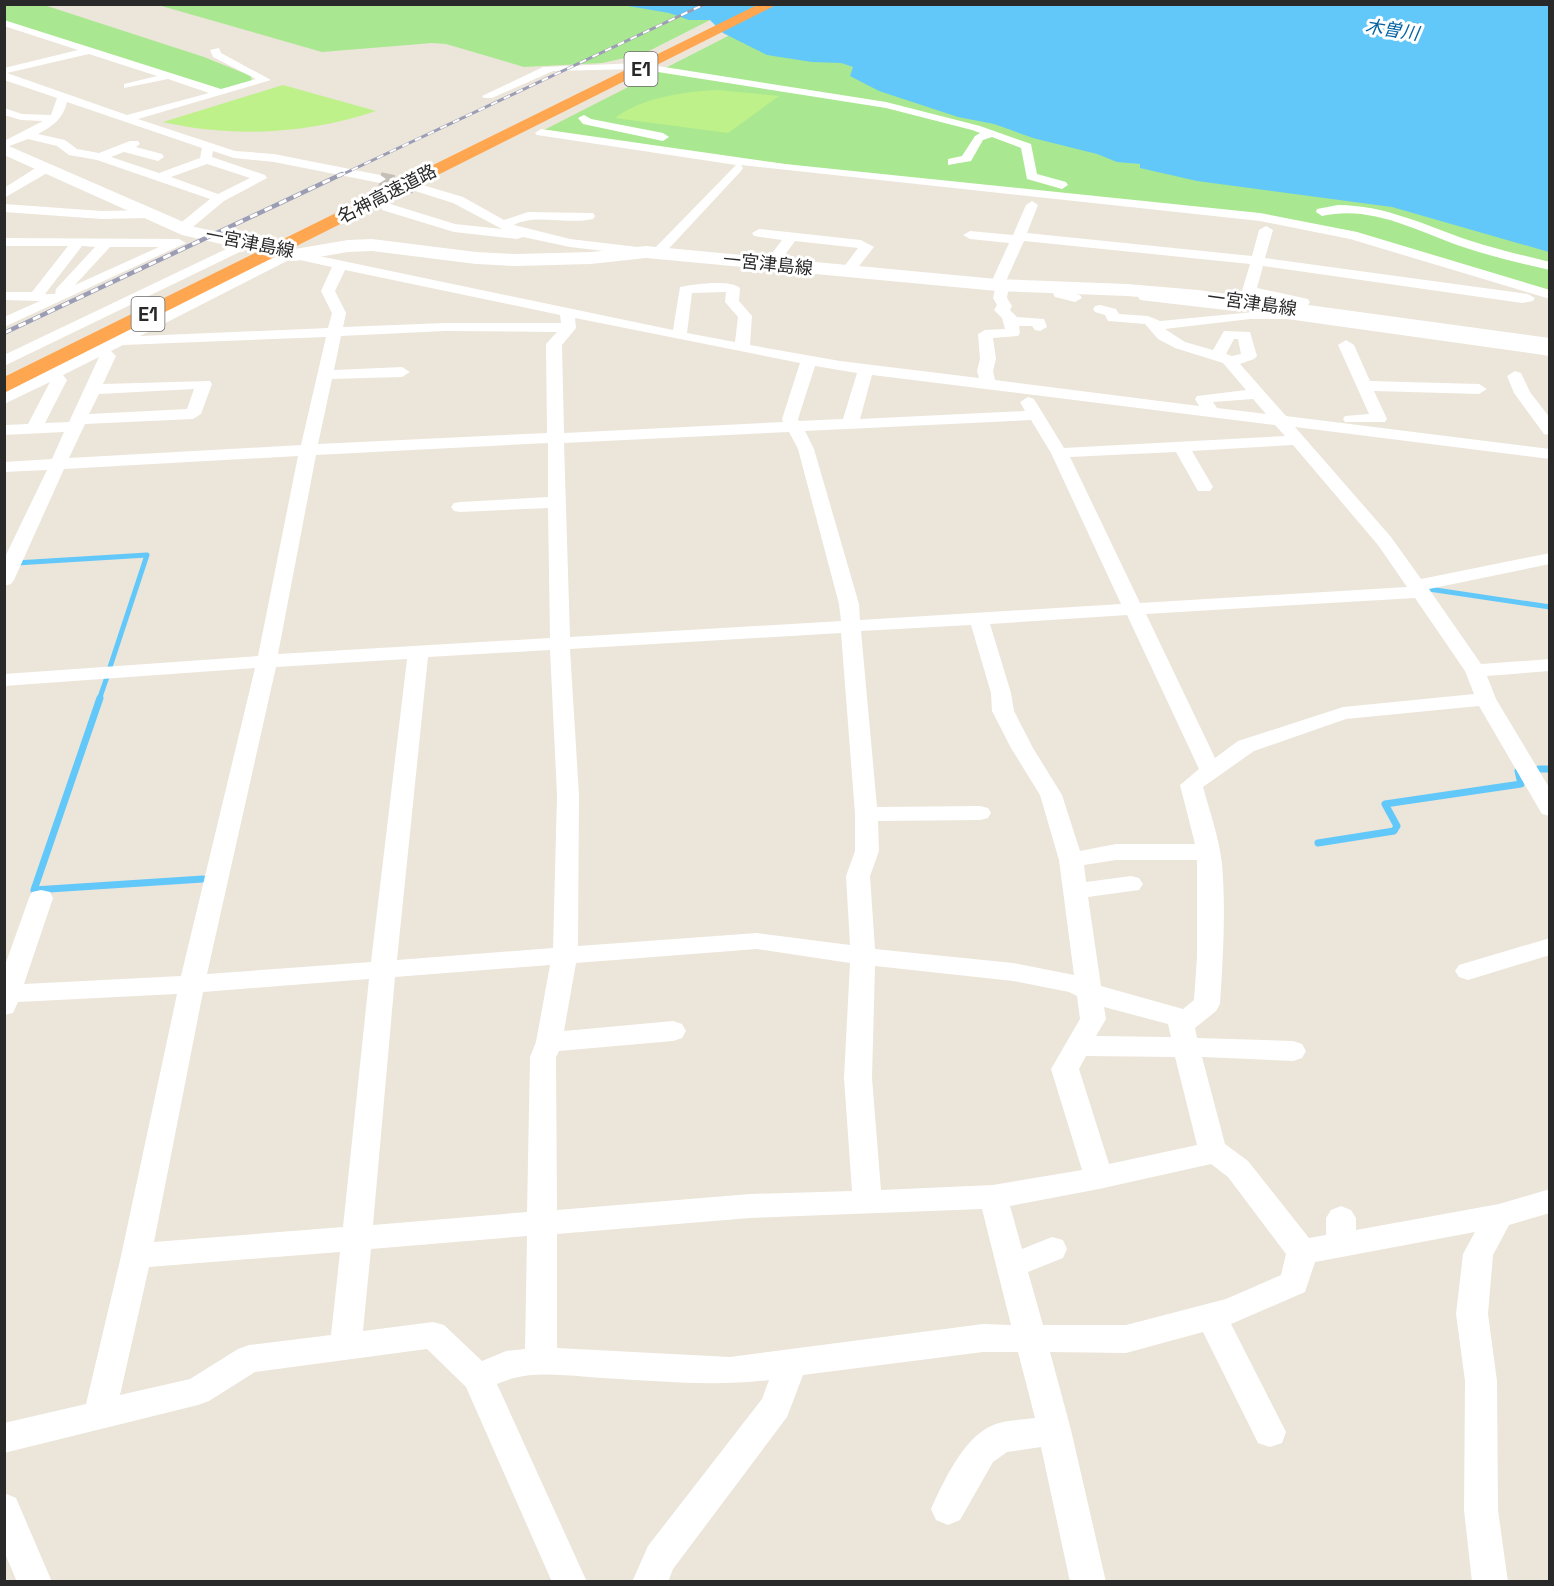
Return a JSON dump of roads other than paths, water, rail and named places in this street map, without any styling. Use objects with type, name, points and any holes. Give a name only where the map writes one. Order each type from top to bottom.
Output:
[{"type":"highway","name":"名神高速道路","points":[[4,370],[748,4]]},
{"type":"highway","name":"名神高速道路","points":[[4,386],[293,249],[510,133],[771,4]]},
{"type":"main road","name":"一宮津島線","points":[[4,147],[148,214],[181,236],[293,249],[372,245],[476,258],[515,260],[591,258],[651,253],[685,260],[771,264],[1068,293],[1198,296],[1550,344]]},
{"type":"street","points":[[4,23],[221,93]]},
{"type":"street","points":[[126,119],[266,80],[217,55],[215,50]]},
{"type":"street","points":[[4,76],[89,51]]},
{"type":"street","points":[[488,96],[537,72],[553,68],[629,65],[886,105],[992,133],[1027,147],[1031,176],[1046,182],[1187,208]]},
{"type":"street","points":[[657,82],[674,72]]},
{"type":"street","points":[[4,76],[234,154],[274,158],[380,179]]},
{"type":"street","points":[[128,86],[169,76]]},
{"type":"street","points":[[687,86],[702,76]]},
{"type":"street","points":[[4,147],[53,118],[64,96]]},
{"type":"street","points":[[4,111],[21,117],[53,118]]},
{"type":"street","points":[[584,118],[587,122],[671,138]]},
{"type":"street","points":[[541,133],[705,158],[1260,217],[1341,232],[1550,295]]},
{"type":"street","points":[[952,162],[967,158],[979,138],[992,133]]},
{"type":"street","points":[[26,135],[61,143],[73,152],[100,157],[132,167],[219,198]]},
{"type":"street","points":[[699,142],[749,157],[880,174],[892,178]]},
{"type":"street","points":[[100,157],[129,146],[161,156],[132,167]]},
{"type":"street","points":[[206,160],[208,146]]},
{"type":"street","points":[[4,345],[68,302],[181,236],[219,198],[261,178],[206,160],[161,177]]},
{"type":"street","points":[[185,168],[254,196]]},
{"type":"street","points":[[4,194],[38,172],[48,169]]},
{"type":"street","points":[[387,207],[476,232],[529,235],[570,243],[651,253],[678,230],[736,169],[798,173],[830,172]]},
{"type":"street","points":[[416,187],[458,200],[507,227],[529,235]]},
{"type":"street","points":[[687,195],[706,201]]},
{"type":"street","points":[[988,384],[985,370],[988,359],[985,334],[1013,333],[1009,316],[1001,310],[1005,306],[1000,298],[1001,285],[1032,205]]},
{"type":"street","points":[[4,208],[102,215],[148,214]]},
{"type":"street","points":[[1322,212],[1345,208],[1412,222],[1465,243],[1550,266]]},
{"type":"street","points":[[507,227],[509,222],[525,216],[569,219],[588,216]]},
{"type":"street","points":[[678,230],[697,232]]},
{"type":"street","points":[[1266,230],[1249,291],[1386,318],[1400,324]]},
{"type":"street","points":[[759,233],[861,244],[867,247],[847,272]]},
{"type":"street","points":[[970,235],[1258,261],[1522,299],[1525,297],[1550,305]]},
{"type":"street","points":[[4,242],[107,243],[181,236],[196,247]]},
{"type":"street","points":[[771,264],[791,237]]},
{"type":"street","points":[[4,323],[68,302],[225,240]]},
{"type":"street","points":[[36,296],[79,242]]},
{"type":"street","points":[[68,302],[61,292],[107,243]]},
{"type":"street","points":[[4,361],[244,244]]},
{"type":"street","points":[[4,399],[282,258],[293,249],[342,265],[809,361],[866,370],[1550,454]]},
{"type":"street","points":[[99,1416],[136,1256],[192,984],[267,661],[308,450],[339,313],[328,291],[337,269],[342,265]]},
{"type":"street","points":[[679,336],[685,290],[733,288],[732,302],[745,316],[742,348]]},
{"type":"street","points":[[1068,293],[1285,315],[1550,351]]},
{"type":"street","points":[[4,296],[36,296],[106,311]]},
{"type":"street","points":[[1100,309],[1111,312],[1113,318],[1149,320],[1157,333],[1180,345],[1224,359],[1255,356],[1247,337],[1229,334],[1224,359]]},
{"type":"street","points":[[120,340],[445,327],[567,313]]},
{"type":"street","points":[[541,1362],[543,1057],[549,1042],[565,955],[568,795],[560,644],[554,344],[567,313]]},
{"type":"street","points":[[1157,333],[1250,315],[1285,315]]},
{"type":"street","points":[[1010,321],[1039,322],[1040,327]]},
{"type":"street","points":[[1314,424],[1333,419],[1379,419],[1346,345]]},
{"type":"street","points":[[1511,347],[1550,360]]},
{"type":"street","points":[[6,573],[108,356],[100,350]]},
{"type":"street","points":[[1224,359],[1259,394],[1385,541],[1475,670],[1486,699],[1550,809]]},
{"type":"street","points":[[809,361],[789,419],[806,449],[849,604],[866,814],[867,851],[858,876],[863,956],[858,1078],[867,1200]]},
{"type":"street","points":[[850,423],[866,370]]},
{"type":"street","points":[[325,375],[402,372]]},
{"type":"street","points":[[34,429],[59,380],[51,375]]},
{"type":"street","points":[[1515,376],[1522,393],[1550,430]]},
{"type":"street","points":[[4,430],[34,429],[114,418],[193,414],[204,384],[93,389]]},
{"type":"street","points":[[154,416],[166,386]]},
{"type":"street","points":[[1364,386],[1479,389]]},
{"type":"street","points":[[114,418],[127,387]]},
{"type":"street","points":[[1020,388],[1059,453],[1210,770]]},
{"type":"street","points":[[1211,411],[1203,399],[1259,394]]},
{"type":"street","points":[[4,467],[1035,415]]},
{"type":"street","points":[[1059,453],[1298,440]]},
{"type":"street","points":[[1181,446],[1204,487]]},
{"type":"street","points":[[460,507],[557,502]]},
{"type":"street","points":[[4,680],[267,661],[1134,610],[1419,589],[1550,558]]},
{"type":"street","points":[[979,619],[1003,711],[1022,748],[1051,795],[1071,860],[1093,1019],[1065,1069],[1099,1178]]},
{"type":"street","points":[[346,1346],[383,969],[418,652]]},
{"type":"street","points":[[1475,670],[1550,665]]},
{"type":"street","points":[[1302,1252],[1238,1169],[1215,1152],[1209,1140],[1180,1025],[1207,1004],[1210,957],[1208,852],[1191,785],[1246,746],[1343,712],[1486,699]]},
{"type":"street","points":[[866,814],[980,813]]},
{"type":"street","points":[[1071,860],[1116,852],[1208,852]]},
{"type":"street","points":[[1074,891],[1131,884]]},
{"type":"street","points":[[41,898],[6,998],[757,941],[863,956],[1013,972],[1076,984],[1088,992],[1187,1020]]},
{"type":"street","points":[[1468,972],[1550,946]]},
{"type":"street","points":[[549,1042],[673,1031]]},
{"type":"street","points":[[588,1039],[611,1048],[647,1048]]},
{"type":"street","points":[[1078,1046],[1293,1051]]},
{"type":"street","points":[[136,1256],[358,1236],[750,1206],[993,1197],[1099,1178],[1215,1152]]},
{"type":"street","points":[[993,1197],[1055,1430],[1088,1581]]},
{"type":"street","points":[[478,1378],[506,1365],[541,1362],[730,1371],[983,1338],[1126,1339],[1232,1311],[1294,1283],[1302,1252],[1341,1231],[1498,1216],[1550,1201]]},
{"type":"street","points":[[1490,1581],[1481,1510],[1481,1381],[1472,1314],[1478,1254],[1498,1216]]},
{"type":"street","points":[[1012,1266],[1052,1249]]},
{"type":"street","points":[[1211,1316],[1270,1432]]},
{"type":"street","points":[[4,1438],[198,1391],[249,1359],[433,1335],[478,1378],[570,1581]]},
{"type":"street","points":[[650,1581],[660,1558],[775,1407],[791,1363]]},
{"type":"street","points":[[948,1509],[981,1451],[1000,1438],[1055,1430]]},
{"type":"street","points":[[4,1509],[35,1581]]},
{"type":"water","name":"木曽川","points":[[622,5],[1549,5],[1549,252],[1392,207],[1197,181],[1140,168],[1140,164],[1117,162],[1097,154],[1033,138],[994,124],[958,117],[879,91],[850,76],[853,67],[841,63],[812,62],[767,55],[723,33],[710,20],[689,20],[669,13]]},
{"type":"waterway","points":[[16,563],[147,555],[110,667]]},
{"type":"waterway","points":[[1429,589],[1550,607]]},
{"type":"waterway","points":[[99,700],[107,677]]},
{"type":"waterway","points":[[100,698],[34,890],[203,879]]},
{"type":"waterway","points":[[1539,769],[1550,769]]},
{"type":"waterway","points":[[1318,843],[1394,831],[1397,826],[1385,804],[1521,784],[1518,771]]},
{"type":"tunnel","points":[[380,179],[416,187]]},
{"type":"railway","points":[[339,176],[705,4]]},
{"type":"railway","points":[[4,333],[342,174]]}]
